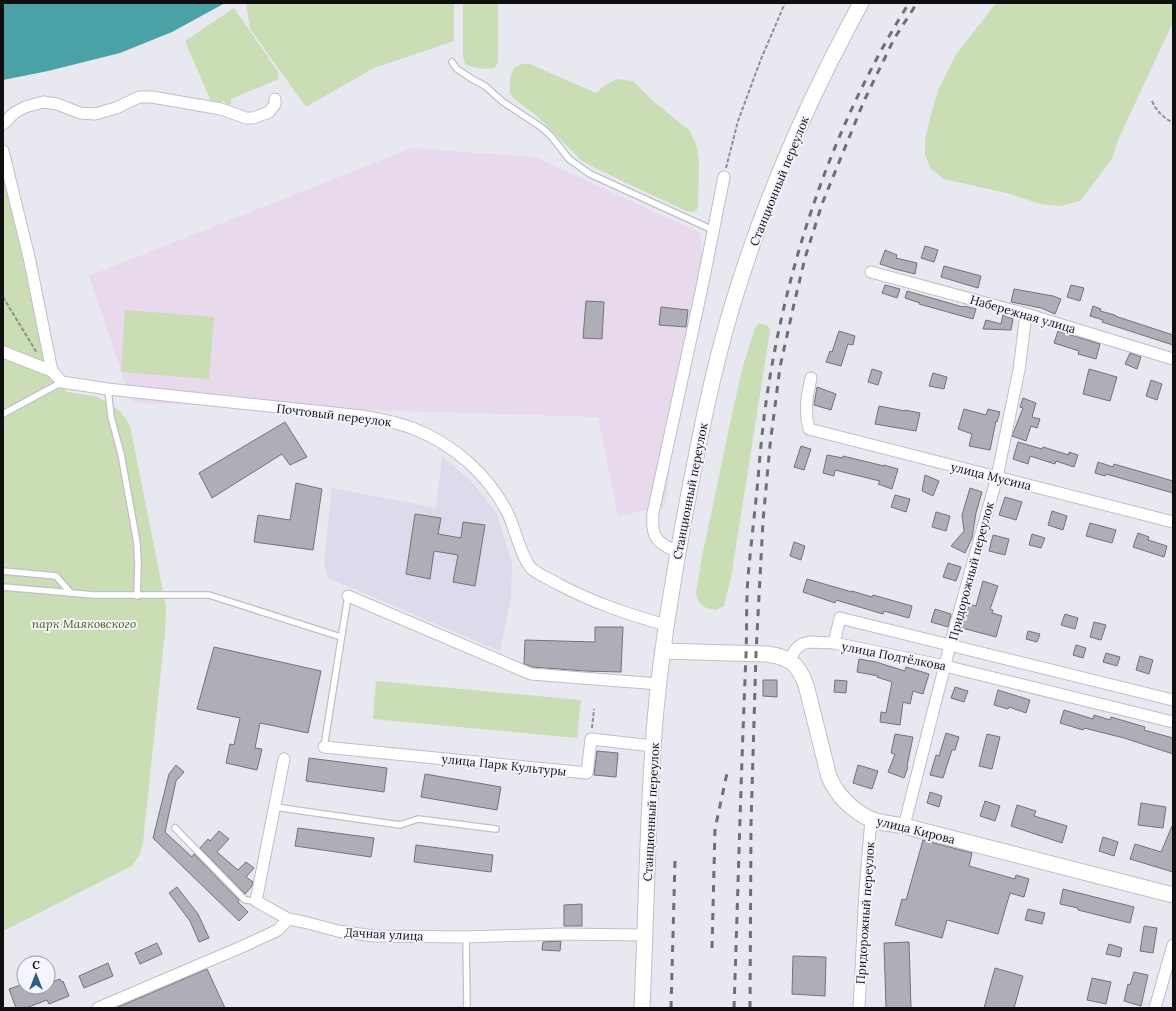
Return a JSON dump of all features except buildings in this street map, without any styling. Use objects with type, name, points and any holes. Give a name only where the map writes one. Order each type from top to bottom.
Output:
[{"type":"main road","name":"Станционный переулок","points":[[642,1008],[653,746],[662,651],[699,438],[730,312],[761,220],[784,163],[845,32],[861,3]]},
{"type":"main road","points":[[662,651],[766,654],[781,656],[789,660]]},
{"type":"main road","name":"улица Кирова","points":[[789,660],[802,674],[806,685],[829,777],[834,787],[848,804],[871,819],[904,826],[1173,895]]},
{"type":"street","points":[[3,124],[14,113],[24,107],[43,102],[58,104],[87,114],[116,108],[139,97],[152,97],[221,109],[246,118],[253,118],[269,112],[275,104],[275,99]]},
{"type":"street","points":[[3,151],[28,257],[52,371]]},
{"type":"street","points":[[678,552],[664,546],[655,537],[653,530],[653,513],[698,308],[712,230],[724,177]]},
{"type":"street","name":"Набережная улица","points":[[871,272],[1026,314],[1173,359]]},
{"type":"street","name":"Придорожный переулок","points":[[904,826],[950,645],[997,477],[1019,370],[1026,314]]},
{"type":"street","points":[[3,352],[52,371],[62,382]]},
{"type":"street","name":"улица Мусина","points":[[811,378],[806,406],[806,420],[809,429],[1173,522]]},
{"type":"street","name":"Почтовый переулок","points":[[62,382],[108,389],[362,416],[413,428],[457,452],[484,478],[500,500],[509,517],[524,556],[531,568],[584,597],[621,612],[666,625]]},
{"type":"street","points":[[348,596],[531,674],[659,684]]},
{"type":"street","name":"улица Подтёлкова","points":[[1173,700],[840,618],[834,644],[945,666],[1173,722]]},
{"type":"street","points":[[789,660],[796,649],[802,644],[810,642],[834,644]]},
{"type":"street","points":[[591,739],[653,746]]},
{"type":"street","name":"улица Парк Культуры","points":[[324,747],[587,773],[591,739]]},
{"type":"street","points":[[256,901],[284,759]]},
{"type":"street","name":"Придорожный переулок","points":[[859,1008],[865,892],[871,819]]},
{"type":"street","name":"Дачная улица","points":[[256,901],[288,919],[338,931],[374,936],[466,937],[561,934],[645,935]]},
{"type":"street","points":[[98,1008],[246,945],[278,930],[288,919]]},
{"type":"street","points":[[1155,1008],[1173,946]]},
{"type":"lane","points":[[452,62],[457,69],[472,80],[485,86],[503,102],[541,127],[551,136],[569,159],[590,174],[712,230]]},
{"type":"lane","points":[[3,414],[62,382]]},
{"type":"lane","points":[[108,389],[111,417],[120,454],[137,543],[137,596]]},
{"type":"lane","points":[[3,571],[56,576],[71,593]]},
{"type":"lane","points":[[3,587],[94,595],[209,595],[341,637]]},
{"type":"lane","points":[[324,747],[348,596]]},
{"type":"lane","points":[[274,807],[400,825],[418,819],[496,829]]},
{"type":"lane","points":[[176,828],[245,900],[256,901]]},
{"type":"lane","points":[[466,937],[467,1008]]},
{"type":"path","points":[[724,177],[738,121],[761,59],[785,3]]},
{"type":"path","points":[[1152,101],[1161,115],[1173,123]]},
{"type":"path","points":[[3,297],[37,353]]},
{"type":"path","points":[[591,739],[594,710]]},
{"type":"shaded area","points":[[412,148],[535,157],[700,233],[702,257],[682,350],[665,506],[618,516],[598,417],[132,403],[89,276]]},
{"type":"shaded area","points":[[442,456],[473,483],[497,514],[512,563],[511,598],[500,651],[328,578],[324,563],[332,488],[436,508]]},
{"type":"green space","points":[[246,3],[454,3],[454,41],[374,68],[306,107],[250,29]]},
{"type":"green space","points":[[463,3],[498,3],[498,62],[494,68],[479,68],[465,64],[463,56]]},
{"type":"green space","points":[[996,3],[1173,3],[1173,22],[1118,140],[1112,159],[1080,201],[1060,206],[1041,204],[1006,193],[944,179],[931,169],[925,155],[925,140],[938,91],[955,56]]},
{"type":"green space","points":[[234,8],[278,72],[279,79],[231,99],[231,104],[227,105],[224,101],[213,106],[185,41]]},
{"type":"green space","points":[[522,64],[530,64],[596,93],[604,86],[617,79],[633,81],[652,100],[690,131],[696,144],[699,161],[698,207],[695,212],[686,211],[582,161],[537,116],[513,98],[510,92],[510,77],[514,68]]},
{"type":"green space","name":"парк Маяковского","points":[[3,172],[44,355],[52,380],[68,392],[98,397],[120,411],[130,425],[166,607],[165,632],[143,843],[140,854],[132,866],[3,931]]},
{"type":"green space","points":[[125,310],[214,317],[209,379],[121,372]]},
{"type":"green space","points":[[759,323],[768,326],[770,331],[731,578],[724,606],[716,610],[706,608],[699,602],[696,594],[702,557],[743,366],[755,328]]},
{"type":"green space","points":[[376,681],[581,700],[577,738],[373,719]]},
{"type":"water","points":[[3,3],[225,3],[172,32],[120,53],[48,71],[3,80]]},
{"type":"railway","points":[[734,1008],[747,587],[765,408],[770,379],[793,270],[823,177],[841,132],[862,88],[884,45],[909,3]]},
{"type":"railway","points":[[750,1008],[751,824],[756,653],[763,521],[770,445],[780,367],[805,258],[822,204],[864,101],[894,39],[917,3]]},
{"type":"railway","points":[[712,948],[715,829],[727,773]]},
{"type":"railway","points":[[671,1008],[675,861]]}]
